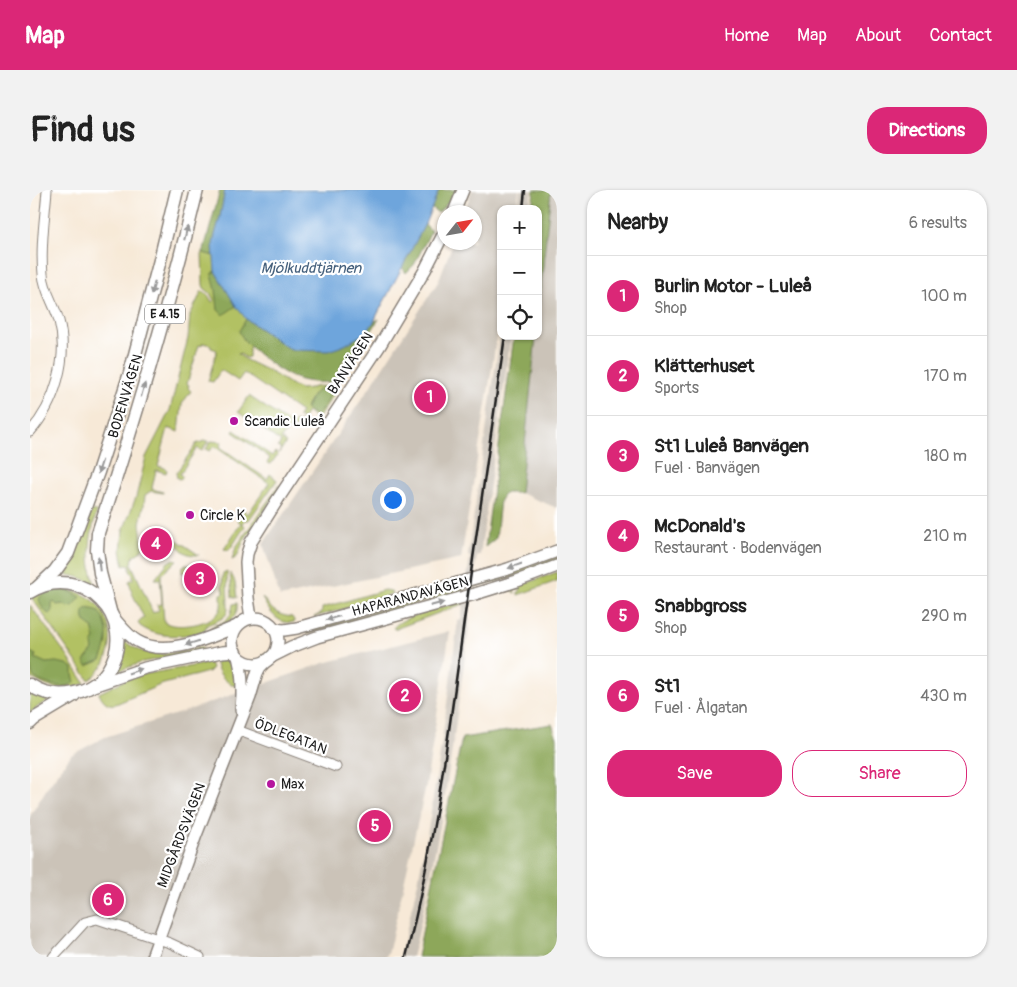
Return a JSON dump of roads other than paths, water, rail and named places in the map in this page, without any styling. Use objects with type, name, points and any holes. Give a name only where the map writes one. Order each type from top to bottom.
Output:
[{"type":"main road","name":"BODENVÄGEN","points":[[32,590],[55,572],[68,554],[98,472],[130,374],[177,190]]},
{"type":"main road","name":"BODENVÄGEN","points":[[84,690],[104,675],[114,659],[117,639],[116,626],[100,573],[97,550],[98,534],[135,420],[197,190]]},
{"type":"main road","points":[[457,205],[463,190]]},
{"type":"main road","name":"BANVÄGEN","points":[[251,618],[246,576],[247,554],[251,542],[379,347],[426,270],[437,247]]},
{"type":"main road","name":"HAPARANDAVÄGEN","points":[[274,629],[298,628],[508,569],[557,551]]},
{"type":"main road","name":"HAPARANDAVÄGEN","points":[[269,658],[317,637],[475,594],[557,566]]},
{"type":"main road","points":[[32,590],[50,583],[59,582],[81,586],[100,598],[133,639],[147,646],[170,648],[185,645],[237,626],[251,618],[263,619],[270,623],[277,636],[276,650],[263,662],[254,663],[246,661],[237,653],[232,638],[237,626]]},
{"type":"main road","points":[[30,685],[43,692],[68,694],[145,668],[222,652],[237,653]]},
{"type":"main road","name":"MIDGÅRDSVÄGEN","points":[[237,653],[242,673],[243,690],[238,727]]},
{"type":"main road","name":"MIDGÅRDSVÄGEN","points":[[152,957],[196,835],[250,698],[257,673],[269,658]]},
{"type":"main road","points":[[30,723],[84,690]]},
{"type":"street","points":[[30,432],[42,417],[52,397],[57,382],[62,341],[60,324],[46,290],[42,272],[47,190]]},
{"type":"street","name":"ÖDLEGATAN","points":[[238,727],[336,767]]},
{"type":"street","points":[[53,957],[85,922],[97,918],[158,939],[200,957]]},
{"type":"water","name":"Mjölkuddtjärnen","points":[[225,190],[439,190],[425,224],[374,322],[365,333],[345,345],[329,351],[291,350],[246,319],[236,306],[215,271],[213,245]]},
{"type":"railway","points":[[523,205],[525,190]]},
{"type":"railway","points":[[406,957],[425,874],[440,790],[504,340]]},
{"type":"place","name":"Burlin Motor - Luleå","points":[[430,397]]},
{"type":"place","name":"Scandic Luleå","points":[[234,421]]},
{"type":"place","name":"Circle K","points":[[190,515]]},
{"type":"place","name":"McDonald's","points":[[156,544]]},
{"type":"place","name":"St1 Luleå Banvägen","points":[[200,579]]},
{"type":"place","name":"Klätterhuset","points":[[405,696]]},
{"type":"place","name":"Max","points":[[271,784]]},
{"type":"place","name":"Snabbgross","points":[[375,826]]},
{"type":"place","name":"St1","points":[[108,900]]}]
